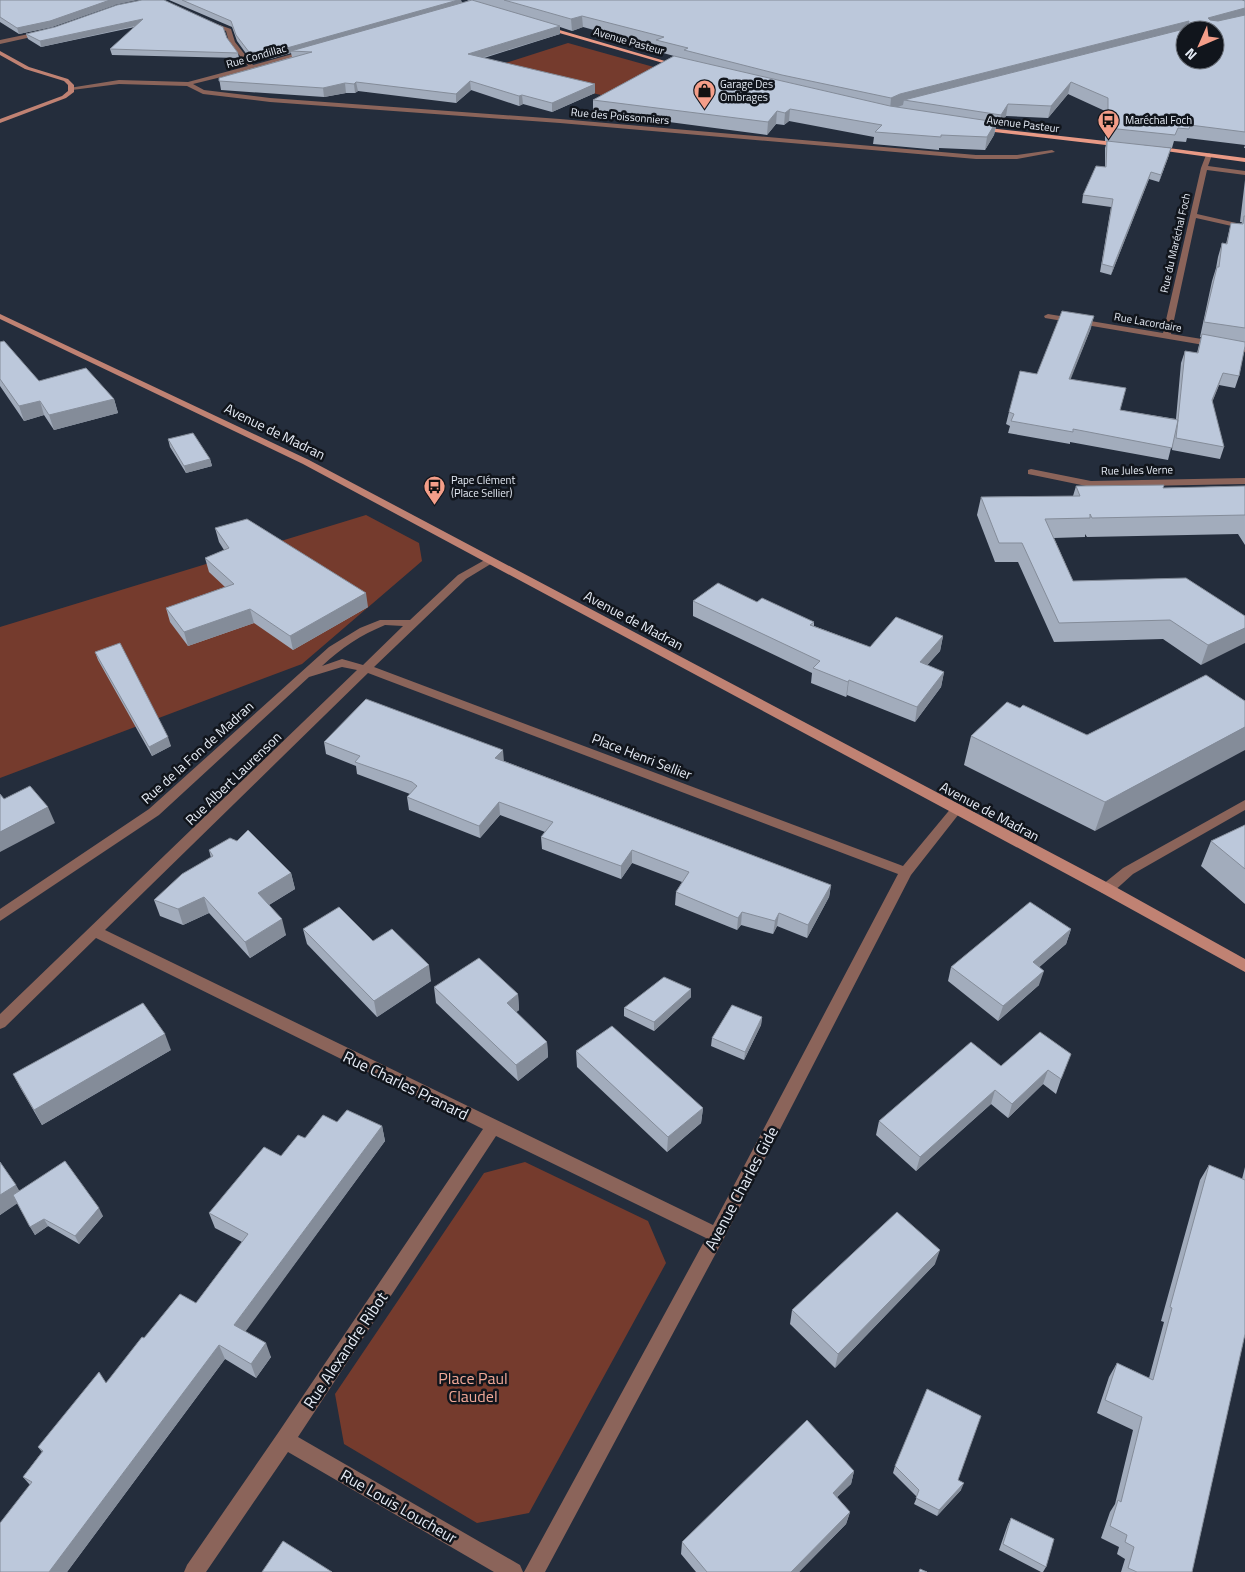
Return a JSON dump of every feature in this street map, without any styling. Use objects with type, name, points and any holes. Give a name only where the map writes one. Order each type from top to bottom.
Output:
[{"type":"main road","name":"Avenue Pasteur","points":[[540,26],[686,68]]},
{"type":"main road","points":[[0,53],[27,68],[66,80],[72,88],[72,92],[64,97],[0,121]]},
{"type":"main road","name":"Avenue Pasteur","points":[[972,128],[1135,146]]},
{"type":"main road","points":[[1144,148],[1245,160]]},
{"type":"main road","name":"Avenue de Madran","points":[[0,316],[306,462],[1106,889],[1245,966]]},
{"type":"street","points":[[203,18],[229,30],[232,42],[252,68]]},
{"type":"street","points":[[0,42],[54,30]]},
{"type":"street","name":"Rue Condillac","points":[[72,88],[119,82],[188,84],[318,49]]},
{"type":"street","name":"Rue des Poissonniers","points":[[188,84],[202,92],[270,100],[560,121],[976,157],[1017,157],[1052,152]]},
{"type":"street","name":"Rue du Maréchal Foch","points":[[1166,336],[1204,168],[1209,155]]},
{"type":"street","points":[[1204,168],[1245,173]]},
{"type":"street","points":[[1193,215],[1245,226]]},
{"type":"street","name":"Rue Lacordaire","points":[[1048,316],[1245,349]]},
{"type":"street","name":"Rue Jules Verne","points":[[1031,472],[1091,484],[1245,481]]},
{"type":"street","name":"Rue Albert Laurenson","points":[[0,1023],[413,623],[462,577],[490,560]]},
{"type":"street","name":"Rue de la Fon de Madran","points":[[0,916],[154,812],[333,649],[364,630],[384,622],[413,623]]},
{"type":"street","name":"Place Henri Sellier","points":[[304,675],[342,663],[367,669],[906,872]]},
{"type":"street","points":[[1106,889],[1128,871],[1245,804]]},
{"type":"street","name":"Avenue Charles Gide","points":[[534,1572],[717,1235],[906,872],[956,810]]},
{"type":"street","name":"Rue Charles Pranard","points":[[96,932],[717,1235]]},
{"type":"street","name":"Rue Alexandre Ribot","points":[[194,1572],[285,1440],[493,1127]]},
{"type":"street","name":"Rue Louis Loucheur","points":[[285,1440],[513,1572]]},
{"type":"green space","points":[[568,43],[668,71],[617,99],[540,80],[499,65]]},
{"type":"green space","points":[[366,515],[419,543],[422,561],[302,664],[0,778],[0,627]]},
{"type":"green space","name":"Place Paul Claudel","points":[[525,1162],[648,1221],[666,1263],[529,1513],[477,1523],[344,1444],[335,1394],[484,1173]]},
{"type":"building","points":[[0,0],[110,0],[50,21],[17,28],[0,17]]},
{"type":"building","points":[[142,0],[164,0],[223,27],[227,38],[238,53],[110,49],[143,19],[40,41],[26,34],[55,27],[117,5]]},
{"type":"building","points":[[182,0],[458,0],[269,53],[249,52],[236,35],[231,21]]},
{"type":"building","points":[[472,0],[560,26],[468,54],[595,84],[552,103],[522,95],[519,96],[470,81],[456,94],[356,82],[354,84],[345,83],[323,88],[219,81],[219,78],[312,52],[291,51]]},
{"type":"building","points":[[504,0],[1245,1],[1245,8],[1208,18],[1210,20],[1175,20],[1175,25],[900,94],[891,98],[782,75],[684,50],[688,48],[656,40],[664,37],[582,16],[571,19]]},
{"type":"building","points":[[1245,15],[1245,132],[1190,125],[1189,129],[1178,128],[1175,135],[1108,128],[1108,98],[1071,82],[1051,106],[1008,104],[1001,115],[904,100],[1175,31],[1175,70],[1225,70],[1225,20],[1222,20]]},
{"type":"building","points":[[674,56],[890,106],[996,122],[987,137],[941,135],[941,137],[875,132],[882,125],[790,109],[785,113],[777,111],[768,122],[593,100]]},
{"type":"building","points":[[1107,141],[1171,148],[1161,175],[1151,172],[1113,267],[1102,264],[1113,199],[1083,195],[1096,166],[1106,167]]},
{"type":"building","points":[[1244,216],[1245,328],[1204,322],[1217,267],[1219,267],[1222,243],[1227,244],[1231,223],[1243,224]]},
{"type":"building","points":[[1062,311],[1094,316],[1069,379],[1126,388],[1120,410],[1178,420],[1172,448],[1073,429],[1073,432],[1011,421],[1014,414],[1009,412],[1020,371],[1037,374]]},
{"type":"building","points":[[1202,334],[1245,342],[1239,376],[1223,373],[1212,400],[1224,447],[1176,438],[1185,351],[1198,353]]},
{"type":"building","points":[[4,341],[39,381],[86,368],[114,399],[49,415],[40,401],[19,406],[0,379],[0,342]]},
{"type":"building","points":[[193,433],[210,459],[184,466],[168,439]]},
{"type":"building","points":[[1164,485],[1163,488],[1245,486],[1245,515],[1092,518],[1090,514],[1090,518],[1045,519],[1073,581],[1186,578],[1245,616],[1245,628],[1208,645],[1170,620],[1059,623],[1022,543],[999,543],[981,497],[1080,496],[1076,486]]},
{"type":"building","points":[[247,519],[366,593],[290,636],[250,609],[184,632],[166,608],[234,584],[205,558],[229,548],[215,528]]},
{"type":"building","points":[[718,583],[757,602],[762,598],[814,622],[810,625],[870,647],[896,617],[943,636],[920,662],[944,672],[917,707],[849,680],[848,682],[813,668],[820,661],[693,601]]},
{"type":"building","points":[[120,643],[168,737],[149,747],[95,652]]},
{"type":"building","points":[[1206,675],[1245,701],[1245,727],[1105,802],[971,736],[1007,702],[1020,708],[1023,705],[1087,735]]},
{"type":"building","points":[[366,699],[503,750],[495,758],[831,885],[808,925],[779,913],[775,921],[742,912],[738,918],[676,892],[689,872],[632,850],[621,866],[541,837],[553,822],[499,802],[479,826],[407,797],[417,786],[412,782],[355,762],[360,756],[324,742]]},
{"type":"building","points":[[30,786],[48,807],[0,832],[0,794],[4,799]]},
{"type":"building","points":[[1245,825],[1245,869],[1211,841]]},
{"type":"building","points":[[248,830],[291,873],[258,893],[282,919],[245,942],[204,897],[178,909],[154,900],[182,874],[213,856],[209,850],[230,838],[237,841]]},
{"type":"building","points":[[1030,902],[1071,929],[1033,962],[1044,971],[1003,1006],[951,967]]},
{"type":"building","points":[[339,907],[373,941],[392,929],[429,965],[374,1001],[303,929]]},
{"type":"building","points":[[479,958],[518,994],[507,1003],[547,1042],[516,1065],[434,987]]},
{"type":"building","points":[[664,977],[691,989],[654,1022],[624,1008]]},
{"type":"building","points":[[143,1003],[165,1034],[34,1110],[13,1074]]},
{"type":"building","points":[[732,1005],[762,1017],[745,1052],[712,1038]]},
{"type":"building","points":[[612,1026],[703,1108],[668,1137],[576,1051]]},
{"type":"building","points":[[1040,1032],[1071,1054],[1061,1079],[1048,1070],[1012,1104],[995,1090],[920,1157],[879,1121],[971,1042],[1001,1066]]},
{"type":"building","points":[[347,1110],[382,1126],[234,1325],[266,1343],[251,1364],[219,1345],[49,1572],[0,1572],[0,1523],[32,1482],[23,1477],[43,1451],[38,1447],[99,1372],[106,1383],[142,1337],[144,1338],[180,1294],[196,1303],[248,1234],[209,1213],[264,1147],[281,1156],[298,1135],[305,1138],[323,1115],[337,1122]]},
{"type":"building","points":[[65,1161],[99,1208],[75,1236],[44,1219],[30,1227],[13,1195]]},
{"type":"building","points":[[0,1162],[16,1185],[0,1195]]},
{"type":"building","points":[[1209,1165],[1245,1180],[1245,1334],[1192,1572],[1137,1572],[1128,1568],[1134,1547],[1125,1542],[1127,1535],[1110,1526],[1118,1500],[1121,1502],[1142,1417],[1105,1400],[1117,1363],[1153,1380],[1172,1308],[1170,1307]]},
{"type":"building","points":[[897,1212],[940,1250],[838,1354],[792,1310]]},
{"type":"building","points":[[927,1389],[981,1416],[958,1480],[964,1483],[939,1510],[916,1498],[919,1490],[895,1466]]},
{"type":"building","points":[[807,1420],[854,1471],[833,1493],[850,1512],[791,1572],[707,1572],[682,1542]]},
{"type":"building","points":[[1011,1518],[1054,1539],[1046,1567],[1003,1544]]},
{"type":"building","points":[[283,1541],[332,1572],[262,1572]]},
{"type":"place","name":"Garage Des Ombrages","points":[[704,109]]},
{"type":"place","name":"Maréchal Foch","points":[[1109,139]]},
{"type":"place","name":"Pape Clément (Place Sellier)","points":[[435,505]]}]
